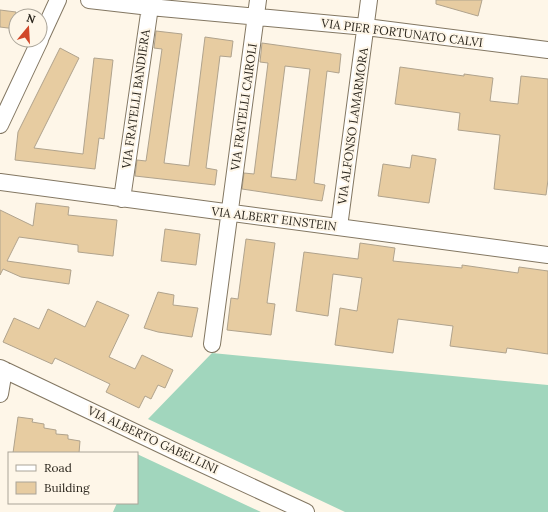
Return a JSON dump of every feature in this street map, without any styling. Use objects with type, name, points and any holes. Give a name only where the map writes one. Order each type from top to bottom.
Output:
[{"type":"street","points":[[48,22],[58,0]]},
{"type":"street","name":"VIA PIER FORTUNATO CALVI","points":[[89,0],[150,4],[256,17],[366,27],[548,50]]},
{"type":"street","name":"VIA FRATELLI CAIROLI","points":[[212,344],[258,0]]},
{"type":"street","name":"VIA ALFONSO LAMARMORA","points":[[339,227],[369,0]]},
{"type":"street","name":"VIA FRATELLI BANDIERA","points":[[122,199],[150,4]]},
{"type":"street","points":[[0,125],[36,48]]},
{"type":"street","name":"VIA ALBERT EINSTEIN","points":[[0,182],[548,255]]},
{"type":"street","points":[[0,394],[2,369]]},
{"type":"street","name":"VIA ALBERTO GABELLINI","points":[[2,369],[306,512]]},
{"type":"green space","points":[[212,353],[548,385],[548,512],[345,512],[148,419]]},
{"type":"green space","points":[[138,454],[261,512],[113,512],[117,504],[138,504]]},
{"type":"building","points":[[436,0],[482,0],[478,16],[436,4]]},
{"type":"building","points":[[0,10],[8,11],[8,28],[0,27]]},
{"type":"building","points":[[156,31],[182,34],[164,163],[189,166],[205,37],[233,41],[231,57],[220,56],[206,168],[217,170],[215,185],[135,176],[137,160],[146,161],[162,49],[154,48]]},
{"type":"building","points":[[262,43],[341,54],[339,73],[327,71],[314,183],[325,185],[322,201],[242,189],[244,173],[254,174],[268,63],[260,62]],"holes":[[[285,66],[310,69],[296,180],[271,177]]]},
{"type":"building","points":[[60,48],[79,58],[34,148],[83,154],[94,58],[113,60],[104,139],[99,138],[95,169],[15,160],[18,132]]},
{"type":"building","points":[[400,67],[464,76],[464,74],[493,78],[490,101],[518,104],[521,76],[548,79],[548,180],[546,195],[494,189],[500,135],[458,130],[460,113],[395,104]]},
{"type":"building","points":[[412,155],[436,159],[429,203],[378,196],[383,164],[410,168]]},
{"type":"building","points":[[36,203],[69,207],[68,215],[117,220],[113,256],[78,252],[78,245],[19,237],[7,261],[71,270],[69,284],[21,277],[3,269],[0,275],[0,210],[33,226]]},
{"type":"building","points":[[165,229],[200,234],[196,265],[161,261]]},
{"type":"building","points":[[246,239],[275,243],[267,303],[275,304],[271,335],[227,330],[231,298],[238,299]]},
{"type":"building","points":[[360,243],[395,248],[393,261],[462,268],[462,265],[518,273],[519,267],[548,271],[548,354],[507,348],[506,353],[450,346],[453,326],[398,319],[393,353],[335,345],[340,308],[357,311],[362,278],[333,274],[328,316],[296,311],[304,252],[358,259]]},
{"type":"building","points":[[158,292],[174,295],[173,305],[198,308],[192,337],[158,332],[144,328]]},
{"type":"building","points":[[97,301],[129,315],[109,357],[135,369],[142,355],[173,370],[165,388],[158,385],[151,399],[145,396],[139,408],[106,392],[110,384],[55,358],[52,364],[3,342],[14,318],[39,329],[48,309],[85,327]]},
{"type":"building","points":[[18,417],[33,419],[32,422],[44,424],[44,428],[56,430],[56,434],[68,435],[68,439],[80,441],[79,452],[13,452]]}]
